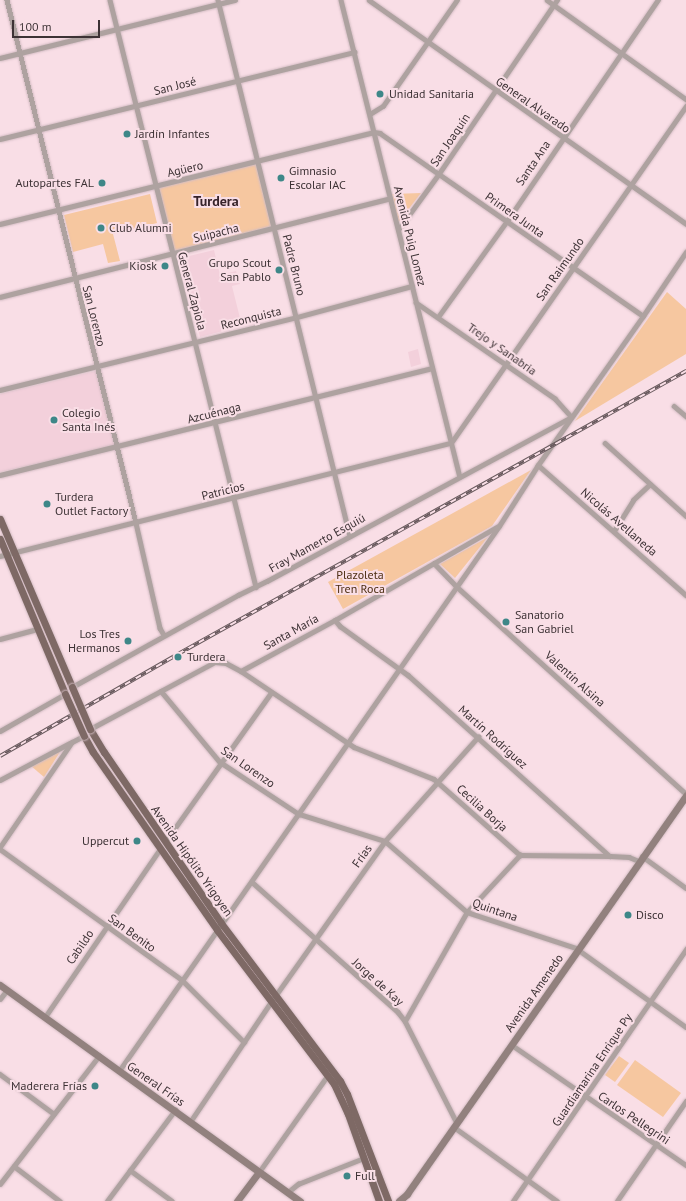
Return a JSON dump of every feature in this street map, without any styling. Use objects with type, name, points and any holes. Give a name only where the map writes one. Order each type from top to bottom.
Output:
[{"type":"main road","name":"Avenida Hipólito Yrigoyen","points":[[0,518],[90,729],[97,742],[328,1075],[341,1097],[379,1201]]},
{"type":"main road","name":"Avenida Hipólito Yrigoyen","points":[[0,539],[3,555],[38,630],[84,736],[93,752],[217,930],[335,1073],[344,1088],[388,1201]]},
{"type":"street","name":"San Lorenzo","points":[[7,0],[96,367],[136,523],[160,628],[164,635]]},
{"type":"street","name":"General Zapiola","points":[[110,0],[172,255],[256,587]]},
{"type":"street","points":[[0,58],[117,30],[218,2],[235,0]]},
{"type":"street","name":"Avenida Puig Lomez","points":[[341,0],[460,476]]},
{"type":"street","name":"General Alvarado","points":[[369,0],[495,91],[686,224]]},
{"type":"street","points":[[370,114],[384,106],[456,0]]},
{"type":"street","points":[[547,0],[686,99]]},
{"type":"street","name":"San Joaquín","points":[[398,230],[438,175],[557,0]]},
{"type":"street","name":"Santa Ana","points":[[438,317],[507,221],[562,138],[658,0]]},
{"type":"street","name":"Padre Bruno","points":[[218,2],[350,536]]},
{"type":"street","name":"San José","points":[[0,139],[354,52]]},
{"type":"street","name":"San Raimundo","points":[[451,444],[686,106]]},
{"type":"street","name":"Agüero","points":[[0,224],[258,162],[374,132]]},
{"type":"street","name":"Primera Junta","points":[[374,132],[380,133],[438,175],[507,221],[643,316]]},
{"type":"street","name":"Suipacha","points":[[0,297],[172,255],[390,198]]},
{"type":"street","points":[[119,1071],[499,526],[538,465],[643,316],[686,252]]},
{"type":"street","name":"Reconquista","points":[[0,390],[297,317],[412,286]]},
{"type":"street","name":"Trejo y Sanabria","points":[[416,303],[555,399],[571,417]]},
{"type":"street","name":"Azcuénaga","points":[[0,475],[316,398],[432,368]]},
{"type":"street","points":[[674,406],[686,416]]},
{"type":"street","name":"Fray Mamerto Esquiú","points":[[72,687],[164,635],[571,417]]},
{"type":"street","points":[[605,443],[686,516]]},
{"type":"street","name":"Patricios","points":[[3,555],[451,444]]},
{"type":"street","name":"Nicolás Avellaneda","points":[[538,465],[686,595]]},
{"type":"street","points":[[614,531],[633,500],[650,484]]},
{"type":"street","name":"Santa María","points":[[241,671],[335,620],[499,526]]},
{"type":"street","name":"Valentín Alsina","points":[[434,563],[456,586],[686,794]]},
{"type":"street","name":"Martín Rodríguez","points":[[335,620],[340,626],[400,668],[610,856]]},
{"type":"street","points":[[0,639],[38,630]]},
{"type":"street","points":[[90,729],[214,662],[226,663],[241,671]]},
{"type":"street","name":"Cecilia Borja","points":[[241,671],[271,693],[347,743],[438,781],[520,855]]},
{"type":"street","name":"San Lorenzo","points":[[161,691],[220,762],[299,814]]},
{"type":"street","points":[[165,842],[220,762],[271,693]]},
{"type":"street","points":[[0,731],[65,694]]},
{"type":"street","points":[[0,780],[84,736]]},
{"type":"street","name":"Frías","points":[[190,1122],[244,1042],[385,841],[478,737]]},
{"type":"street","points":[[0,848],[72,742]]},
{"type":"street","name":"Avenida Amenedo","points":[[399,1201],[407,1194],[456,1125],[640,858],[686,794]]},
{"type":"street","name":"Quintana","points":[[299,814],[385,841],[467,912],[578,949],[686,1026]]},
{"type":"street","name":"San Benito","points":[[0,848],[106,927],[182,980],[244,1042]]},
{"type":"street","name":"Cabildo","points":[[44,1017],[160,850]]},
{"type":"street","points":[[405,1021],[467,912],[520,855],[610,856],[640,858],[686,888]]},
{"type":"street","name":"Jorge de Kay","points":[[252,882],[398,1012],[405,1021],[456,1125],[528,1181],[557,1201]]},
{"type":"street","name":"Guardiamarina Enrique Py","points":[[513,1201],[586,1097],[686,949]]},
{"type":"street","name":"General Frías","points":[[0,985],[300,1201]]},
{"type":"street","points":[[0,999],[7,990]]},
{"type":"street","name":"Carlos Pellegrini","points":[[512,1045],[686,1165]]},
{"type":"street","points":[[0,1184],[99,1056]]},
{"type":"street","points":[[0,1074],[54,1114]]},
{"type":"street","points":[[238,1201],[328,1075]]},
{"type":"street","points":[[617,1201],[686,1101]]},
{"type":"street","points":[[107,1201],[175,1110]]},
{"type":"street","points":[[288,1192],[298,1184],[364,1158]]},
{"type":"street","points":[[14,1166],[60,1201]]},
{"type":"street","points":[[130,1170],[172,1201]]},
{"type":"shaded area","points":[[214,250],[220,275],[236,271],[240,284],[232,286],[242,326],[200,337],[181,258]]},
{"type":"shaded area","points":[[418,349],[421,364],[411,367],[408,352]]},
{"type":"shaded area","name":"Colegio Santa Inés","points":[[96,371],[115,446],[0,472],[0,394]]},
{"type":"green space","points":[[258,162],[274,229],[172,255],[156,186]]},
{"type":"green space","points":[[421,193],[398,223],[392,194]]},
{"type":"green space","name":"Club Alumni","points":[[150,194],[157,223],[113,234],[120,261],[108,263],[103,244],[73,252],[64,215]]},
{"type":"green space","points":[[667,292],[686,309],[686,354],[575,421]]},
{"type":"green space","name":"Plazoleta Tren Roca","points":[[531,470],[492,526],[343,609],[328,582]]},
{"type":"green space","points":[[488,537],[455,578],[440,564]]},
{"type":"green space","points":[[62,749],[44,777],[31,766]]},
{"type":"green space","points":[[619,1056],[629,1063],[615,1082],[605,1075]]},
{"type":"green space","points":[[635,1060],[681,1093],[663,1117],[617,1085]]},
{"type":"railway","points":[[0,756],[178,654],[686,371]]},
{"type":"place","name":"Unidad Sanitaria","points":[[380,94]]},
{"type":"place","name":"Jardín Infantes","points":[[127,134]]},
{"type":"place","name":"Gimnasio Escolar IAC","points":[[281,178]]},
{"type":"place","name":"Autopartes FAL","points":[[102,183]]},
{"type":"place","name":"Club Alumni","points":[[101,228]]},
{"type":"place","name":"Kiosk","points":[[165,266]]},
{"type":"place","name":"Grupo Scout San Pablo","points":[[279,270]]},
{"type":"place","name":"Colegio Santa Inés","points":[[54,420]]},
{"type":"place","name":"Turdera Outlet Factory","points":[[47,504]]},
{"type":"place","name":"Sanatorio San Gabriel","points":[[506,622]]},
{"type":"place","name":"Los Tres Hermanos","points":[[128,641]]},
{"type":"place","name":"Turdera","points":[[178,657]]},
{"type":"place","name":"Uppercut","points":[[137,841]]},
{"type":"place","name":"Disco","points":[[628,915]]},
{"type":"place","name":"Maderera Frías","points":[[95,1086]]},
{"type":"place","name":"Full","points":[[347,1176]]},
{"type":"district","name":"Turdera","points":[[216,201]]}]
